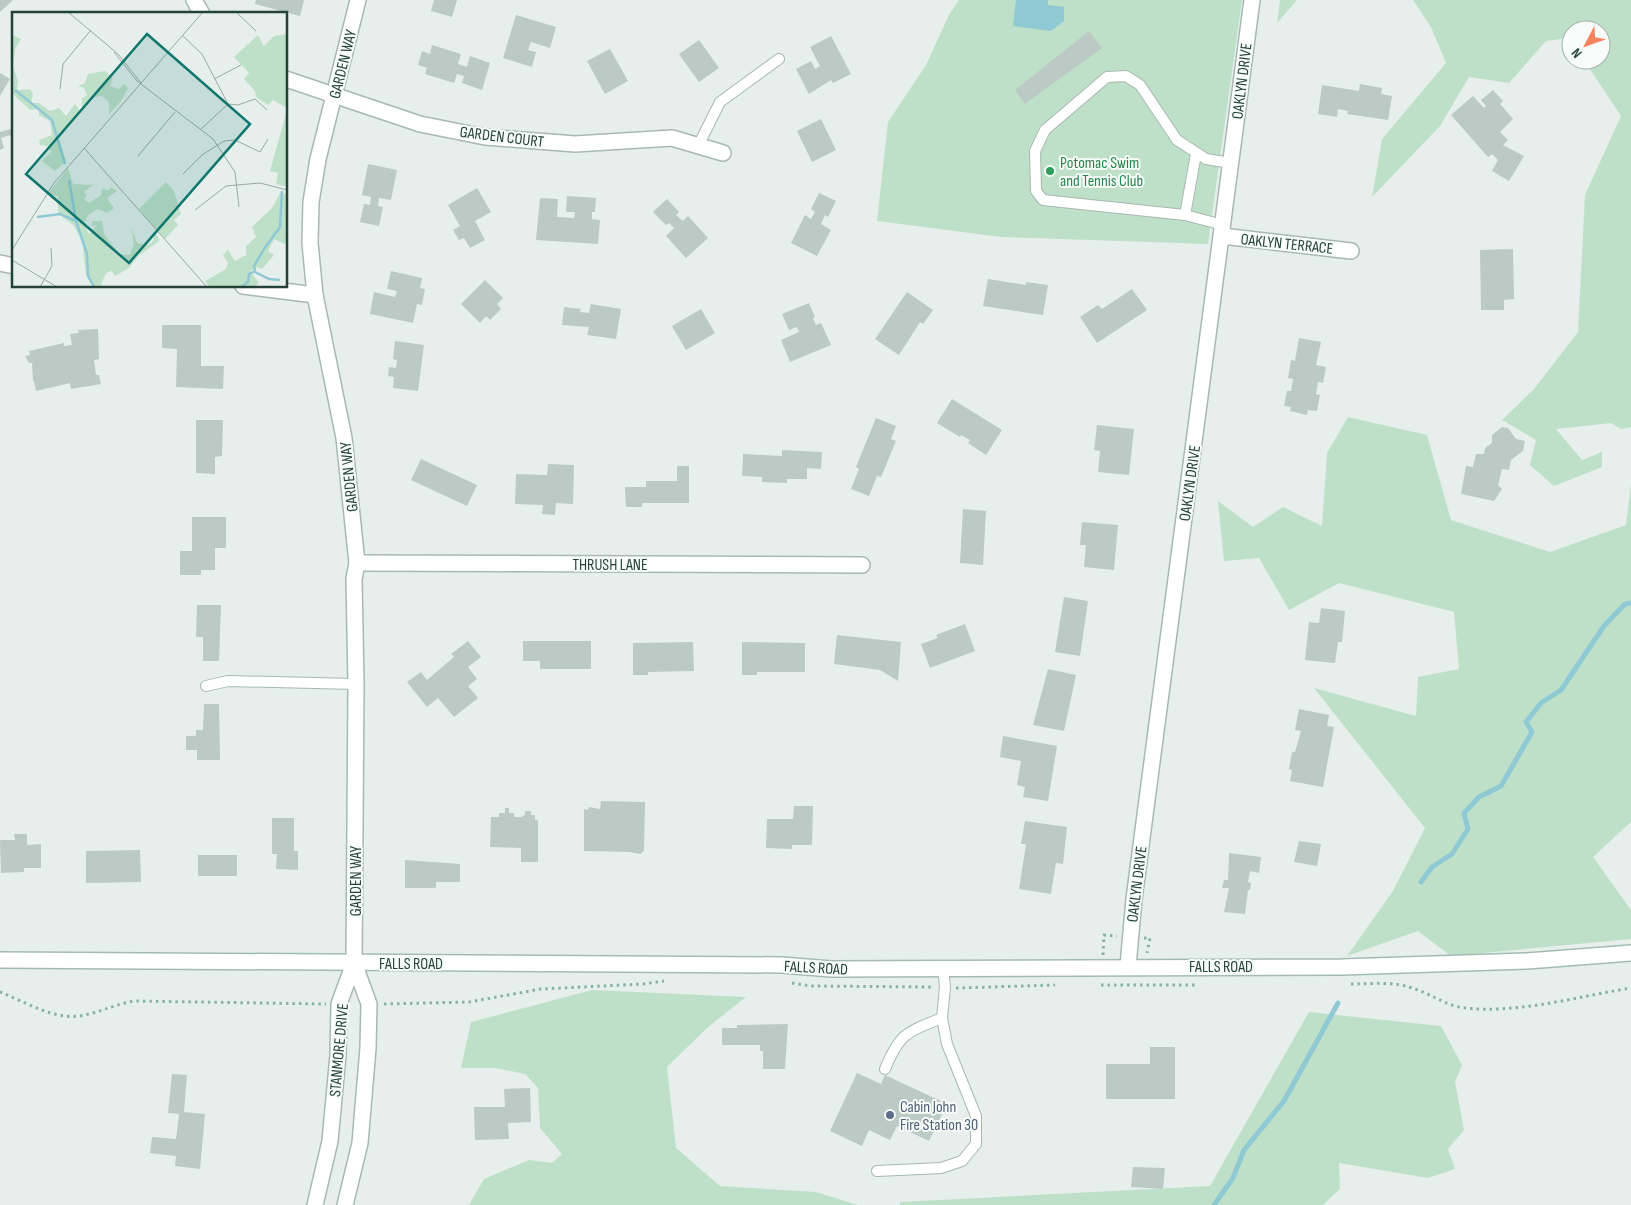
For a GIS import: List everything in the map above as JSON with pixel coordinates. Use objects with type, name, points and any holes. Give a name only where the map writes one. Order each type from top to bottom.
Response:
[{"type":"street","points":[[194,0],[201,12]]},
{"type":"street","name":"GARDEN WAY","points":[[354,963],[356,684],[354,579],[357,563],[344,438],[315,295],[310,243],[311,202],[318,159],[358,0]]},
{"type":"street","name":"OAKLYN DRIVE","points":[[1128,966],[1134,899],[1252,0]]},
{"type":"street","name":"GARDEN COURT","points":[[288,79],[420,124],[485,137],[575,144],[672,138],[723,153]]},
{"type":"street","name":"OAKLYN TERRACE","points":[[1222,231],[1352,251]]},
{"type":"street","points":[[259,288],[315,295]]},
{"type":"street","name":"THRUSH LANE","points":[[357,563],[862,565]]},
{"type":"street","name":"FALLS ROAD","points":[[0,960],[774,964],[831,969],[1128,966],[1342,967],[1526,961],[1631,953]]},
{"type":"street","name":"STANMORE DRIVE","points":[[315,1205],[330,1141],[338,1055],[339,1004],[354,963]]},
{"type":"street","name":"STANMORE DRIVE","points":[[345,1205],[360,1143],[368,1048],[369,1004],[354,963]]},
{"type":"lane","points":[[698,146],[720,102],[779,59]]},
{"type":"lane","points":[[1222,231],[1185,215],[1043,200],[1036,191],[1035,151],[1045,130],[1083,96],[1107,77],[1126,76],[1140,85],[1177,140],[1206,159],[1231,163]]},
{"type":"lane","points":[[1185,215],[1196,154]]},
{"type":"lane","points":[[206,686],[228,681],[356,684]]},
{"type":"lane","points":[[877,1171],[941,1168],[962,1161],[976,1144],[976,1116],[947,1044],[942,1018],[945,988],[943,968]]},
{"type":"lane","points":[[885,1069],[894,1046],[907,1032],[942,1018]]},
{"type":"path","points":[[369,1004],[469,1002],[541,988],[643,984],[669,980]]},
{"type":"path","points":[[786,981],[810,986],[945,988],[1034,987],[1064,984]]},
{"type":"path","points":[[1343,984],[1396,984],[1410,987],[1452,1006],[1481,1009],[1577,999],[1610,990],[1631,988]]},
{"type":"path","points":[[1093,985],[1204,985]]},
{"type":"path","points":[[0,992],[41,1009],[71,1016],[84,1015],[116,1004],[134,1002],[339,1004]]},
{"type":"green space","name":"Potomac Swim and Tennis Club","points":[[959,0],[1242,0],[1208,244],[1001,237],[877,221],[888,122],[926,65],[949,15]]},
{"type":"green space","points":[[1280,0],[1297,0],[1277,23]]},
{"type":"green space","points":[[1413,0],[1631,0],[1631,427],[1621,429],[1611,423],[1556,429],[1582,460],[1602,452],[1602,467],[1554,486],[1530,465],[1536,440],[1502,420],[1534,389],[1578,332],[1585,195],[1621,116],[1591,70],[1611,70],[1611,20],[1561,20],[1561,39],[1546,41],[1509,83],[1469,77],[1440,126],[1372,197],[1382,139],[1446,63],[1431,27]]},
{"type":"green space","points":[[1348,417],[1427,435],[1451,520],[1550,552],[1626,525],[1631,485],[1631,822],[1593,857],[1631,910],[1631,939],[1451,956],[1418,931],[1347,956],[1393,891],[1425,828],[1314,688],[1416,716],[1418,677],[1459,669],[1454,612],[1339,583],[1289,610],[1259,558],[1224,561],[1218,501],[1253,527],[1283,507],[1322,526],[1327,453]]},
{"type":"green space","points":[[592,990],[746,997],[708,1027],[667,1067],[676,1148],[720,1186],[816,1192],[858,1205],[469,1205],[484,1179],[529,1160],[552,1163],[562,1154],[540,1128],[538,1088],[525,1074],[495,1068],[461,1068],[471,1022]]},
{"type":"green space","points":[[1309,1012],[1441,1026],[1462,1065],[1455,1082],[1464,1130],[1448,1149],[1455,1169],[1428,1178],[1339,1163],[1340,1189],[1323,1205],[900,1205],[900,1202],[1210,1186]]},
{"type":"water","points":[[1016,0],[1048,0],[1048,5],[1064,7],[1064,21],[1051,31],[1013,26]]},
{"type":"building","points":[[0,0],[13,0],[0,12]]},
{"type":"building","points":[[256,0],[304,0],[300,16],[255,4]]},
{"type":"building","points":[[434,0],[457,0],[452,17],[431,11]]},
{"type":"building","points":[[516,15],[556,27],[550,48],[531,42],[528,50],[536,52],[532,67],[503,58]]},
{"type":"building","points":[[1089,31],[1102,48],[1025,104],[1015,90]]},
{"type":"building","points":[[831,36],[851,74],[833,83],[831,80],[809,94],[796,69],[811,61],[815,69],[820,66],[810,47]]},
{"type":"building","points":[[699,40],[719,68],[699,82],[679,54]]},
{"type":"building","points":[[432,45],[461,54],[458,64],[467,67],[470,56],[490,63],[482,90],[462,83],[464,76],[457,74],[454,83],[425,74],[427,68],[418,65],[422,51],[430,54]]},
{"type":"building","points":[[610,49],[628,81],[605,94],[587,61]]},
{"type":"building","points":[[0,73],[10,79],[0,96]]},
{"type":"building","points":[[1360,84],[1382,88],[1381,94],[1392,96],[1388,120],[1347,114],[1348,111],[1338,109],[1337,117],[1318,114],[1322,85],[1359,91]]},
{"type":"building","points":[[1493,90],[1503,101],[1500,104],[1513,119],[1500,132],[1508,140],[1503,145],[1524,156],[1509,181],[1492,171],[1498,160],[1492,154],[1488,157],[1451,115],[1473,96],[1484,108],[1486,106],[1481,100]]},
{"type":"building","points":[[821,119],[836,150],[812,162],[797,131]]},
{"type":"building","points":[[12,129],[12,140],[10,135],[1,138],[4,148],[0,150],[0,132]]},
{"type":"building","points":[[368,164],[397,170],[391,200],[379,198],[378,206],[383,207],[379,226],[360,222],[364,204],[370,205],[371,197],[362,195]]},
{"type":"building","points":[[477,188],[491,212],[475,221],[485,240],[470,248],[464,238],[459,240],[453,230],[460,226],[448,205]]},
{"type":"building","points":[[819,193],[836,201],[828,217],[825,215],[821,224],[831,230],[817,256],[791,243],[805,215],[811,219],[815,212],[811,209]]},
{"type":"building","points":[[567,196],[596,198],[595,212],[592,212],[592,219],[600,220],[598,244],[536,240],[540,198],[558,199],[557,217],[574,218],[575,212],[566,212]]},
{"type":"building","points":[[667,199],[679,212],[676,215],[683,221],[688,216],[708,238],[686,258],[666,236],[674,228],[669,223],[666,225],[653,212]]},
{"type":"building","points":[[1513,249],[1514,299],[1504,300],[1504,310],[1481,310],[1480,250]]},
{"type":"building","points":[[391,271],[422,278],[420,288],[425,289],[422,305],[417,304],[413,323],[370,314],[374,292],[395,297],[397,291],[387,289]]},
{"type":"building","points":[[988,279],[1026,285],[1026,282],[1048,285],[1043,315],[983,306]]},
{"type":"building","points":[[485,280],[503,298],[497,304],[501,309],[490,320],[486,316],[480,323],[461,304]]},
{"type":"building","points":[[1132,289],[1147,310],[1097,343],[1080,317],[1098,305],[1102,309]]},
{"type":"building","points":[[907,292],[933,310],[923,324],[920,322],[899,355],[875,339]]},
{"type":"building","points":[[809,303],[816,325],[821,323],[831,345],[790,362],[781,340],[799,332],[797,327],[789,330],[782,314]]},
{"type":"building","points":[[591,304],[621,309],[616,339],[587,335],[589,327],[562,325],[564,307],[581,309],[580,312],[589,313]]},
{"type":"building","points":[[701,309],[715,333],[686,350],[672,326]]},
{"type":"building","points":[[162,325],[201,325],[201,366],[224,366],[223,389],[176,387],[177,349],[162,348]]},
{"type":"building","points":[[98,329],[99,359],[94,360],[96,375],[99,375],[101,384],[71,389],[70,383],[36,391],[33,381],[32,363],[29,363],[25,356],[30,355],[29,351],[64,343],[64,346],[72,345],[70,334],[79,333],[78,330]]},
{"type":"building","points":[[1299,338],[1321,342],[1316,365],[1326,367],[1323,383],[1318,382],[1316,394],[1320,395],[1317,411],[1308,410],[1307,415],[1290,411],[1291,407],[1284,406],[1287,391],[1291,391],[1293,379],[1288,378],[1291,360],[1295,361]]},
{"type":"building","points":[[395,341],[424,345],[418,391],[393,388],[394,377],[388,376],[389,367],[396,368],[397,360],[393,359]]},
{"type":"building","points":[[952,399],[1002,430],[986,455],[968,443],[970,440],[961,435],[960,437],[937,423]]},
{"type":"building","points":[[876,418],[896,426],[891,439],[896,441],[881,477],[877,476],[869,496],[851,489],[859,469],[856,467]]},
{"type":"building","points":[[196,420],[223,420],[222,456],[215,457],[215,474],[196,473]]},
{"type":"building","points":[[1097,425],[1134,429],[1129,475],[1098,472],[1100,451],[1094,450]]},
{"type":"building","points":[[1502,427],[1508,428],[1516,439],[1525,441],[1523,451],[1511,460],[1509,470],[1502,469],[1498,485],[1502,489],[1494,501],[1461,494],[1466,466],[1473,467],[1476,454],[1484,454],[1485,448],[1492,443],[1492,435]]},
{"type":"building","points":[[782,450],[822,452],[821,469],[807,468],[807,479],[787,479],[787,483],[762,482],[762,477],[742,476],[743,454],[782,456]]},
{"type":"building","points":[[421,459],[477,485],[467,506],[411,480]]},
{"type":"building","points":[[548,464],[574,465],[573,504],[556,503],[555,515],[542,514],[543,505],[515,504],[516,474],[547,475]]},
{"type":"building","points":[[677,466],[689,466],[689,503],[642,503],[642,507],[626,507],[625,487],[646,487],[646,481],[677,481]]},
{"type":"building","points":[[963,509],[986,511],[983,565],[960,563]]},
{"type":"building","points":[[192,517],[226,517],[226,548],[215,548],[215,570],[201,570],[201,575],[180,575],[180,551],[192,551]]},
{"type":"building","points":[[1082,522],[1118,525],[1114,570],[1084,567],[1086,545],[1080,545]]},
{"type":"building","points":[[1064,597],[1088,601],[1080,656],[1055,652]]},
{"type":"building","points":[[197,605],[221,605],[219,661],[203,661],[203,637],[196,637]]},
{"type":"building","points":[[1321,608],[1345,611],[1342,642],[1338,642],[1335,663],[1305,660],[1309,622],[1319,623]]},
{"type":"building","points":[[965,624],[975,651],[930,668],[921,644],[938,638],[936,635]]},
{"type":"building","points":[[837,635],[901,642],[898,681],[880,670],[834,664]]},
{"type":"building","points":[[468,641],[481,657],[468,667],[477,679],[468,686],[478,698],[454,717],[438,698],[427,707],[407,682],[421,672],[427,680],[454,657],[451,654]]},
{"type":"building","points":[[523,641],[591,641],[591,669],[540,669],[540,661],[523,661]]},
{"type":"building","points":[[693,642],[694,671],[648,672],[648,675],[633,675],[633,643]]},
{"type":"building","points":[[742,642],[805,643],[805,672],[757,672],[757,675],[742,675]]},
{"type":"building","points":[[1048,669],[1076,675],[1064,731],[1033,725]]},
{"type":"building","points":[[204,704],[219,704],[220,760],[197,760],[197,750],[186,750],[186,736],[196,736],[196,730],[203,730]]},
{"type":"building","points":[[1299,709],[1329,715],[1327,726],[1334,727],[1323,787],[1290,781],[1292,770],[1289,769],[1292,752],[1295,752],[1301,731],[1295,730]]},
{"type":"building","points":[[1003,736],[1057,746],[1048,801],[1023,797],[1025,787],[1017,785],[1021,761],[1000,757]]},
{"type":"building","points":[[601,801],[645,802],[644,851],[640,854],[584,851],[584,809],[588,810],[589,807],[600,809]]},
{"type":"building","points":[[794,806],[813,806],[812,845],[792,845],[792,849],[766,848],[767,819],[793,819]]},
{"type":"building","points":[[505,808],[509,808],[509,813],[514,813],[514,817],[525,815],[525,811],[531,811],[531,815],[535,815],[535,820],[538,820],[538,862],[521,862],[521,848],[490,847],[491,817],[499,817],[499,813],[505,813]]},
{"type":"building","points":[[272,818],[294,818],[294,851],[298,851],[298,870],[276,869],[277,854],[272,854]]},
{"type":"building","points":[[1025,821],[1067,827],[1063,864],[1056,863],[1051,894],[1019,889],[1026,844],[1021,844]]},
{"type":"building","points":[[14,834],[27,834],[27,845],[41,844],[41,868],[24,868],[24,872],[1,873],[0,840],[15,840]]},
{"type":"building","points":[[1299,841],[1321,844],[1317,866],[1294,862]]},
{"type":"building","points":[[140,850],[141,882],[86,883],[86,851]]},
{"type":"building","points":[[1229,853],[1261,857],[1259,873],[1250,871],[1248,882],[1251,883],[1250,890],[1248,890],[1245,914],[1224,912],[1229,888],[1222,888],[1224,880],[1228,880]]},
{"type":"building","points":[[198,855],[237,855],[237,876],[198,876]]},
{"type":"building","points":[[405,860],[460,864],[460,882],[436,882],[436,888],[405,888]]},
{"type":"building","points":[[788,1024],[785,1069],[763,1069],[763,1051],[760,1051],[760,1045],[722,1045],[722,1028],[737,1028],[737,1025]]},
{"type":"building","points":[[1150,1047],[1175,1047],[1175,1099],[1106,1099],[1106,1064],[1150,1064]]},
{"type":"building","name":"Cabin John Fire Station 30","points":[[857,1073],[881,1084],[885,1075],[947,1104],[929,1141],[897,1126],[890,1140],[869,1130],[862,1146],[830,1131]]},
{"type":"building","points":[[172,1074],[187,1075],[184,1112],[205,1114],[200,1169],[175,1166],[176,1156],[150,1153],[152,1137],[176,1139],[179,1114],[168,1113]]},
{"type":"building","points":[[530,1088],[531,1122],[508,1123],[509,1139],[475,1140],[474,1107],[505,1107],[504,1089]]},
{"type":"building","points":[[1133,1167],[1165,1168],[1163,1189],[1131,1187]]},
{"type":"waterway","points":[[1421,882],[1432,867],[1452,854],[1468,829],[1464,813],[1479,797],[1501,786],[1532,732],[1526,722],[1541,703],[1561,690],[1604,626],[1625,604],[1631,603]]},
{"type":"waterway","points":[[1214,1205],[1233,1178],[1244,1150],[1284,1101],[1338,1003]]},
{"type":"place","name":"Potomac Swim and Tennis Club","points":[[1050,171]]},
{"type":"place","name":"Cabin John Fire Station 30","points":[[890,1115]]}]
